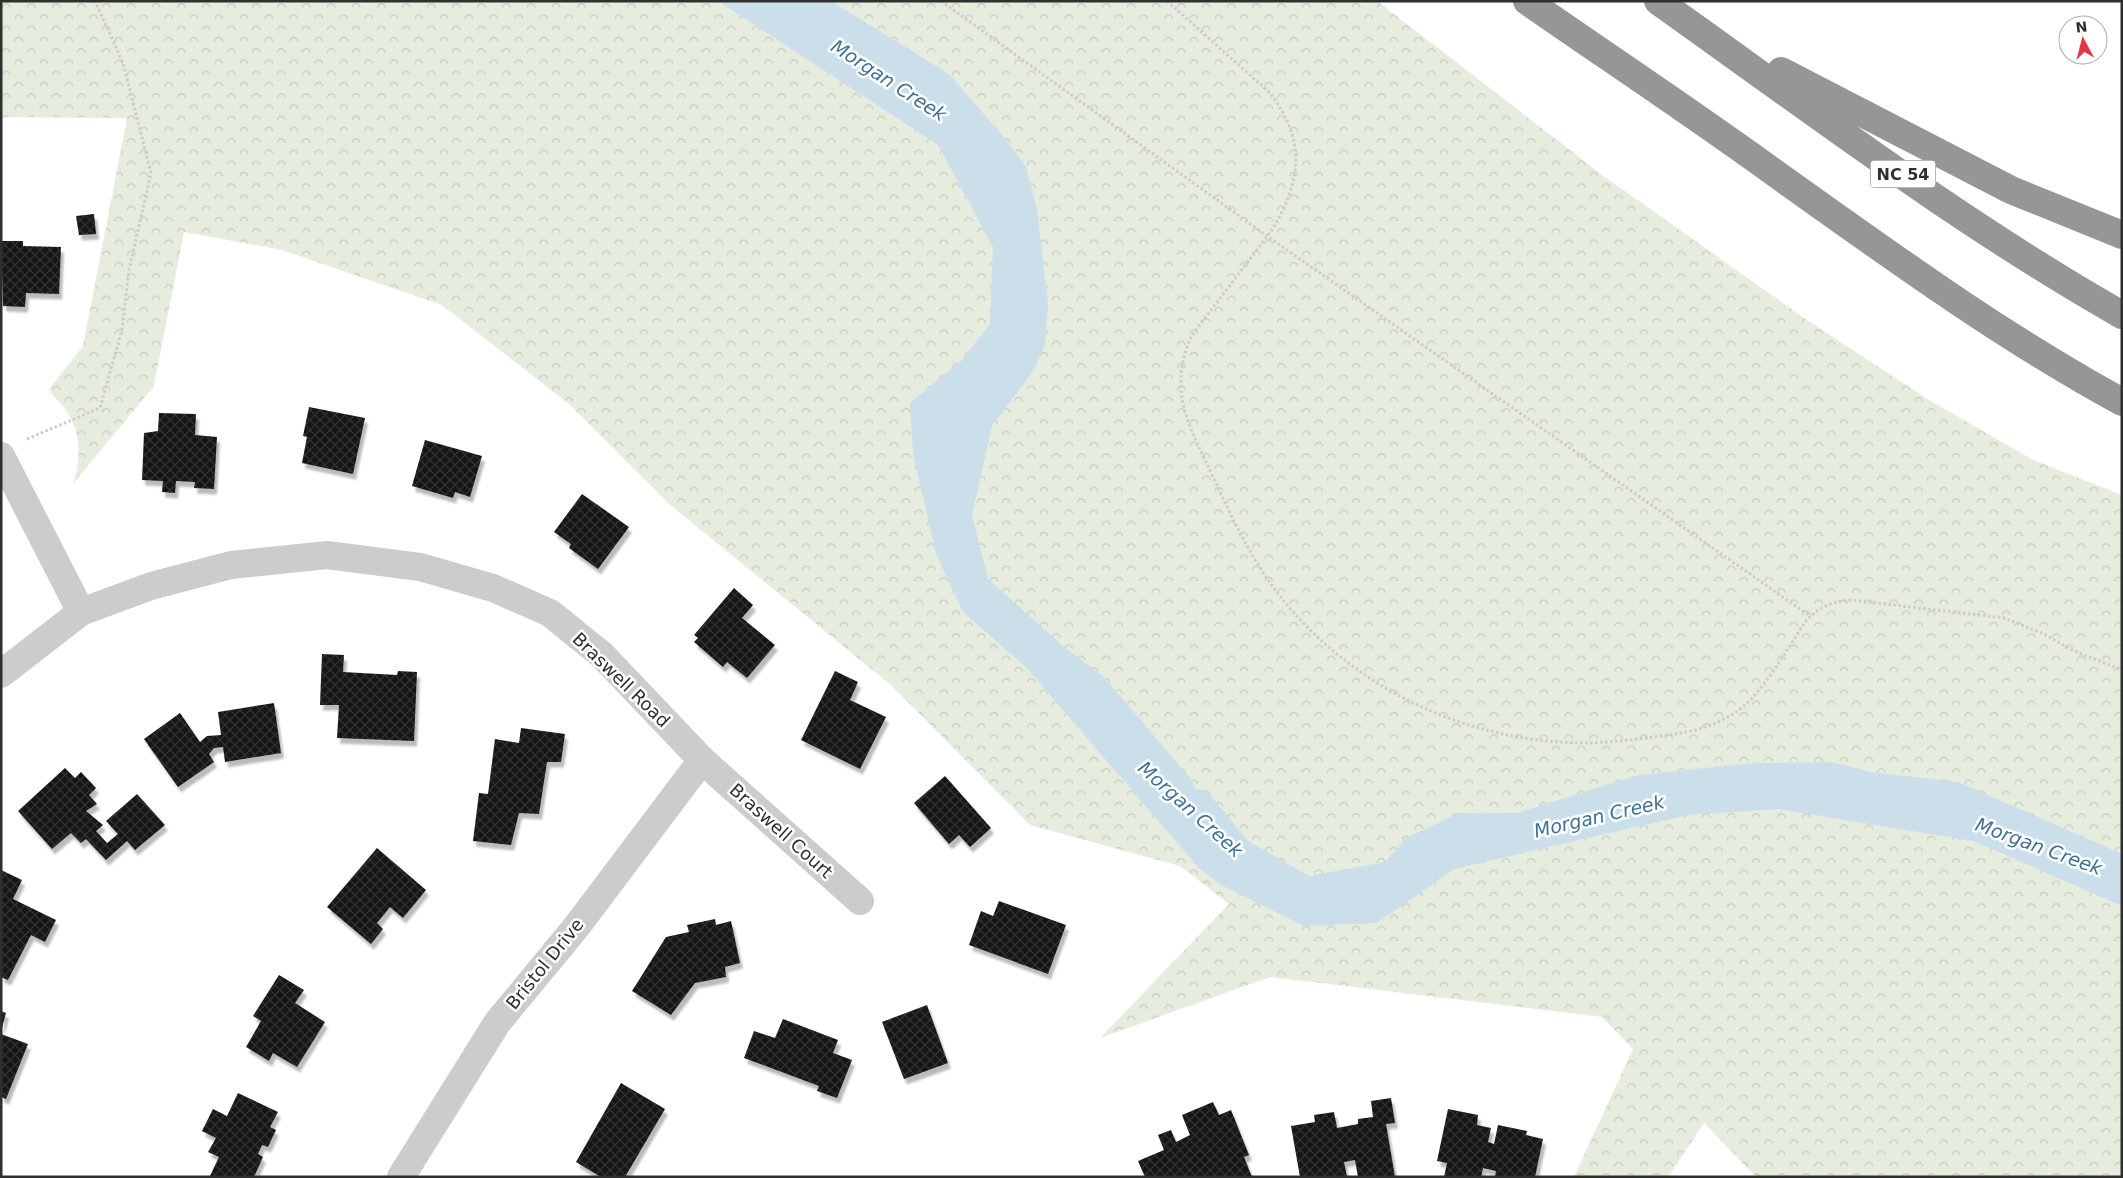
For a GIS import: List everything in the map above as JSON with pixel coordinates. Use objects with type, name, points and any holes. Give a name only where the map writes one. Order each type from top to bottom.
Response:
[{"type":"highway","points":[[1527,1],[1900,261],[2074,376],[2122,402]]},
{"type":"highway","name":"NC 54","points":[[1658,1],[1944,204],[2073,287],[2122,315]]},
{"type":"highway","points":[[1691,24],[2011,190],[2122,235]]},
{"type":"street","points":[[10,449],[81,612]]},
{"type":"street","name":"Braswell Road","points":[[1,674],[81,612],[151,586],[231,566],[327,555],[420,567],[493,588],[550,613],[602,655],[702,760]]},
{"type":"street","name":"Braswell Court","points":[[702,760],[860,901]]},
{"type":"street","name":"Bristol Drive","points":[[401,1177],[497,1023],[577,926],[702,760]]},
{"type":"path","points":[[10,449],[100,408],[122,330],[130,270],[150,173],[123,63],[95,1]]},
{"type":"path","points":[[941,1],[1267,236],[1810,616]]},
{"type":"path","points":[[1167,1],[1270,93],[1282,109],[1291,129],[1296,147],[1293,179],[1283,212],[1192,335],[1184,354],[1181,369],[1182,401],[1195,438],[1244,543],[1276,591],[1327,646],[1376,684],[1441,715],[1470,726],[1509,737],[1575,744],[1605,743],[1690,733],[1716,723],[1748,702],[1810,616],[1820,607],[1851,600],[2004,618],[2026,626],[2072,650],[2122,670]]},
{"type":"green space","points":[[1,1],[1377,1],[1605,177],[1807,320],[1929,400],[2033,460],[2122,495],[2122,1177],[1756,1177],[1704,1123],[1668,1177],[1574,1177],[1633,1049],[1602,1017],[1270,977],[1100,1038],[1229,904],[1180,866],[1030,825],[892,686],[668,503],[569,404],[442,305],[282,250],[184,232],[154,386],[73,484],[79,454],[77,435],[70,416],[49,389],[83,346],[127,118],[5,117],[1,119]]},
{"type":"water","name":"Morgan Creek","points":[[718,1],[831,1],[949,74],[1001,134],[1026,167],[1037,210],[1048,303],[1045,344],[1034,370],[992,426],[972,515],[988,579],[1064,647],[1104,677],[1190,778],[1196,789],[1206,790],[1248,841],[1309,876],[1385,862],[1406,838],[1460,813],[1517,813],[1638,775],[1753,763],[1831,762],[1871,772],[1958,782],[2122,854],[2122,906],[1973,841],[1779,809],[1688,815],[1454,869],[1377,923],[1304,926],[1219,884],[1199,868],[1026,667],[963,612],[936,554],[913,453],[910,403],[961,361],[990,324],[993,247],[938,145]]},
{"type":"building","points":[[94,214],[96,234],[79,235],[76,216]]},
{"type":"building","points":[[1,241],[23,241],[23,246],[61,247],[59,294],[26,293],[25,307],[3,306]]},
{"type":"building","points":[[309,407],[365,418],[353,474],[302,463],[307,437],[303,436]]},
{"type":"building","points":[[159,413],[196,414],[195,435],[217,437],[214,489],[194,488],[195,482],[176,481],[175,493],[162,492],[163,481],[142,480],[144,433],[158,431]]},
{"type":"building","points":[[425,440],[482,456],[470,497],[455,492],[453,498],[412,486]]},
{"type":"building","points":[[582,494],[629,527],[598,569],[569,548],[571,544],[554,532]]},
{"type":"building","points":[[734,588],[753,605],[742,618],[775,645],[747,678],[727,662],[723,667],[694,642],[698,638],[694,635]]},
{"type":"building","points":[[322,654],[344,655],[343,672],[397,675],[398,671],[417,672],[414,741],[337,738],[339,705],[320,705]]},
{"type":"building","points":[[835,671],[858,682],[850,700],[886,717],[860,769],[801,740]]},
{"type":"building","points":[[274,703],[281,753],[225,762],[223,747],[214,748],[209,754],[214,762],[178,787],[144,739],[180,713],[200,742],[207,736],[221,735],[218,712]]},
{"type":"building","points":[[521,728],[565,734],[561,762],[547,762],[539,814],[519,813],[511,845],[473,841],[479,793],[488,794],[495,739],[519,743]]},
{"type":"building","points":[[65,768],[75,778],[81,772],[96,788],[89,795],[97,804],[86,811],[103,825],[96,831],[107,843],[118,834],[106,821],[137,794],[165,825],[135,850],[127,841],[106,860],[86,839],[81,843],[71,833],[52,849],[18,811]]},
{"type":"building","points":[[945,776],[991,828],[970,847],[959,835],[949,844],[914,803]]},
{"type":"building","points":[[377,848],[426,890],[403,918],[390,907],[377,923],[383,929],[371,944],[327,907]]},
{"type":"building","points":[[1,870],[22,880],[13,899],[56,920],[45,942],[31,935],[8,980],[1,977]]},
{"type":"building","points":[[999,901],[1066,925],[1048,974],[969,945],[981,911],[993,916]]},
{"type":"building","points":[[715,919],[716,925],[731,921],[740,963],[725,967],[726,977],[695,983],[671,1015],[632,991],[666,937],[689,932],[687,925]]},
{"type":"building","points":[[279,975],[304,990],[295,1003],[325,1022],[297,1067],[273,1053],[269,1061],[246,1047],[261,1021],[253,1016]]},
{"type":"building","points":[[927,1005],[948,1063],[904,1079],[882,1022]]},
{"type":"building","points":[[1,1011],[6,1013],[2,1028],[1,1027]]},
{"type":"building","points":[[783,1019],[838,1040],[833,1053],[852,1060],[837,1098],[817,1091],[819,1086],[744,1058],[754,1031],[775,1038]]},
{"type":"building","points":[[1,1034],[28,1044],[6,1099],[1,1097]]},
{"type":"building","points":[[621,1083],[665,1109],[625,1177],[601,1177],[576,1162]]},
{"type":"building","points":[[238,1093],[278,1112],[270,1127],[276,1130],[268,1147],[262,1145],[258,1154],[263,1157],[254,1177],[212,1177],[210,1176],[219,1157],[208,1152],[216,1138],[202,1131],[213,1109],[227,1116]]},
{"type":"building","points":[[1391,1098],[1395,1123],[1386,1124],[1395,1177],[1358,1177],[1355,1160],[1344,1162],[1347,1177],[1300,1177],[1291,1126],[1315,1122],[1314,1115],[1334,1112],[1337,1128],[1358,1124],[1358,1119],[1373,1117],[1371,1101]]},
{"type":"building","points":[[1213,1102],[1219,1115],[1231,1110],[1249,1155],[1244,1157],[1252,1177],[1145,1177],[1138,1161],[1164,1150],[1158,1135],[1171,1130],[1176,1142],[1190,1135],[1182,1115]]},
{"type":"building","points":[[1448,1109],[1478,1115],[1477,1125],[1491,1128],[1488,1142],[1494,1144],[1498,1125],[1527,1131],[1526,1135],[1543,1139],[1535,1177],[1495,1177],[1496,1171],[1483,1168],[1481,1177],[1444,1177],[1447,1163],[1437,1161]]}]
